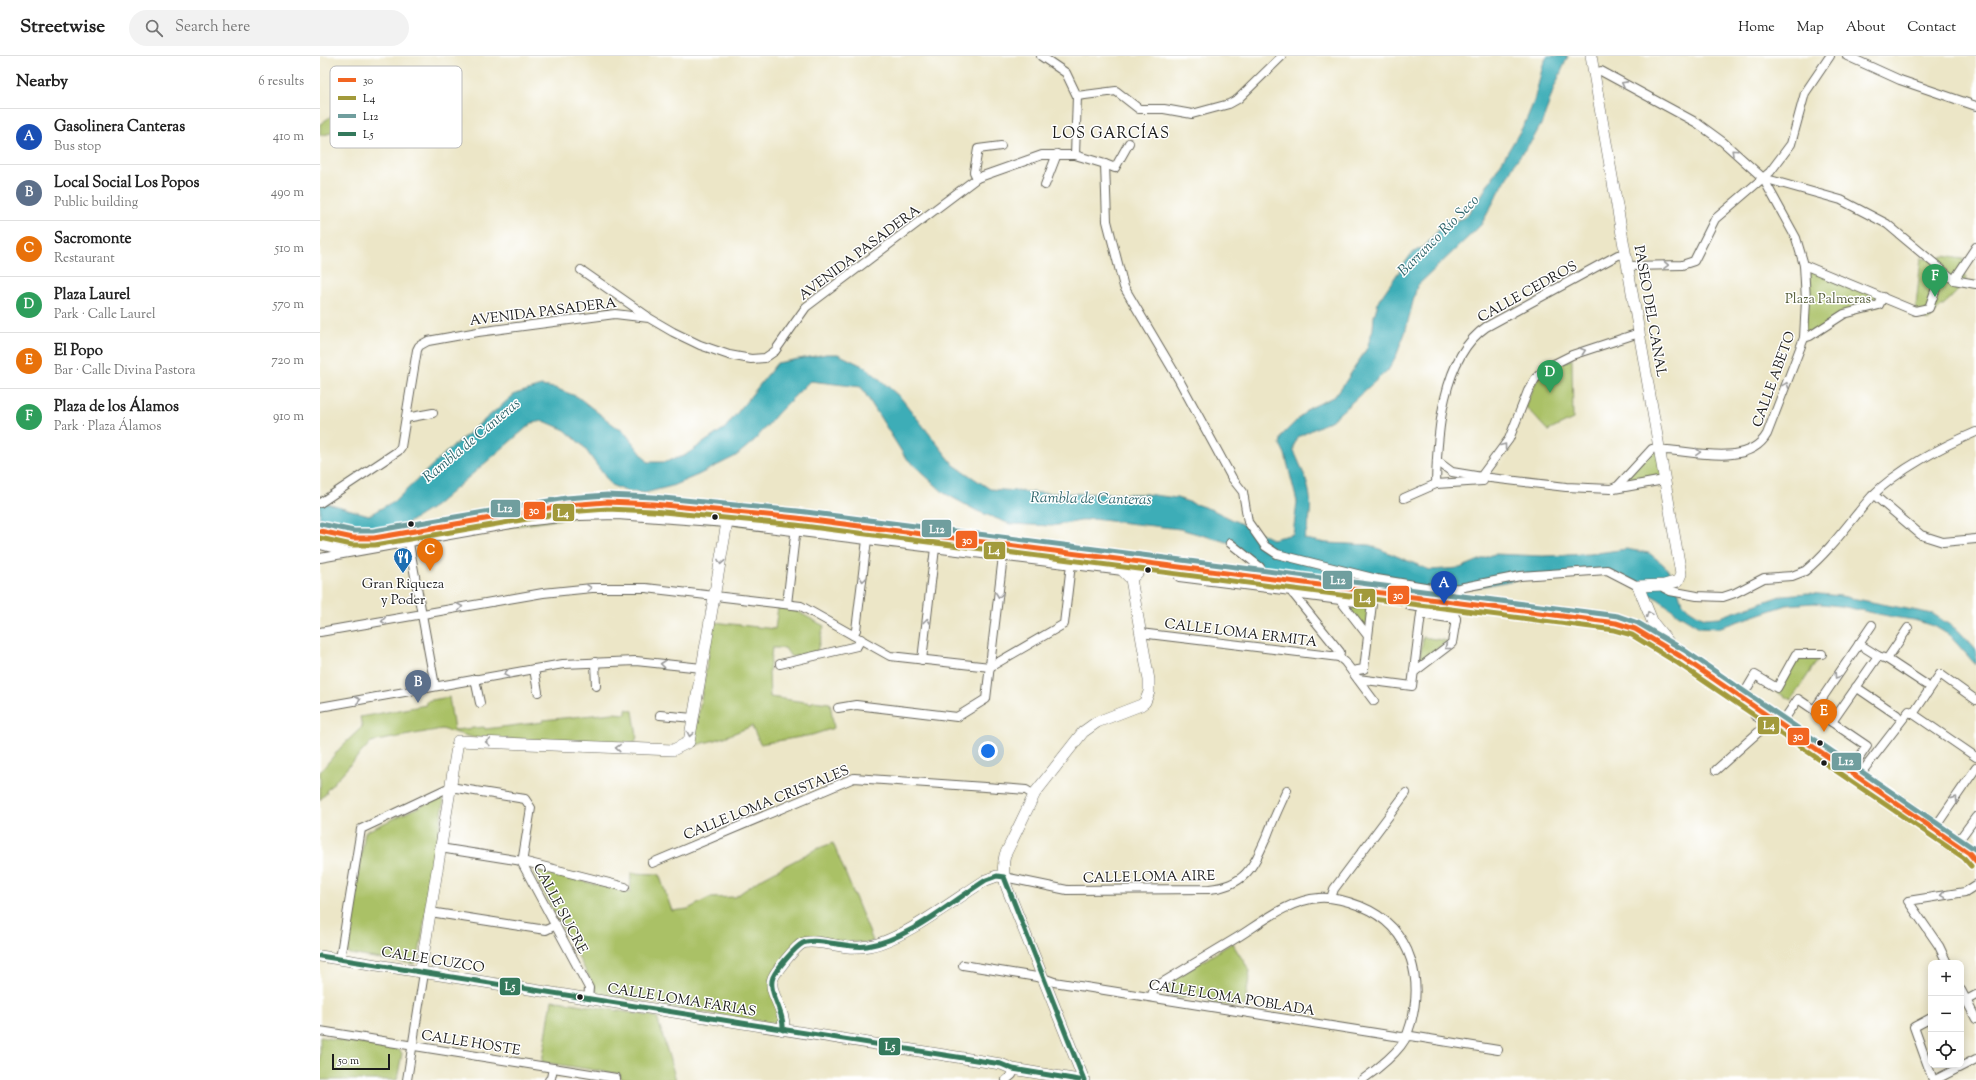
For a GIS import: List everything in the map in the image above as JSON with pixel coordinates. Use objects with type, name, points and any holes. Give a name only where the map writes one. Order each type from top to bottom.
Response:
[{"type":"main road","points":[[320,530],[353,538],[408,537],[579,503],[637,503],[797,518],[1126,570],[1144,562],[1259,577],[1291,589],[1403,595],[1622,624],[1635,629],[1680,656],[1742,697],[1774,722],[1854,774],[1974,857]]},
{"type":"street","points":[[1041,56],[1066,73],[1076,96],[1074,155]]},
{"type":"street","name":"PASEO DEL CANAL","points":[[1591,56],[1680,571],[1678,581],[1664,585]]},
{"type":"street","points":[[1628,266],[1682,265],[1692,263],[1697,257],[1715,219],[1770,172],[1791,144],[1805,93],[1830,56]]},
{"type":"street","points":[[1848,56],[1900,80],[1976,106]]},
{"type":"street","points":[[1076,96],[1116,91],[1139,110],[1164,109],[1192,114],[1229,104],[1238,99],[1281,57]]},
{"type":"street","points":[[1594,73],[1602,72],[1697,123],[1724,142],[1763,178],[1824,194],[1855,206],[1887,224],[1954,280],[1976,284]]},
{"type":"street","points":[[1129,143],[1115,168],[1105,164],[1107,221],[1124,287],[1179,380],[1232,478],[1243,492],[1248,522],[1256,536],[1269,549],[1277,554],[1377,579],[1437,589],[1459,588],[1520,576],[1607,570],[1638,586],[1664,585],[1664,588],[1670,591],[1697,596],[1715,597],[1735,593],[1764,578],[1799,574],[1811,567],[1874,495],[1892,479],[1932,453],[1976,432]]},
{"type":"street","points":[[978,178],[974,172],[978,149],[1001,146]]},
{"type":"street","points":[[1045,185],[1057,154]]},
{"type":"street","name":"AVENIDA PASADERA","points":[[320,503],[398,451],[402,443],[417,350],[423,343],[478,332],[604,315],[633,315],[649,318],[700,345],[751,359],[765,358],[774,352],[806,307],[978,178],[1042,155],[1074,155],[1105,164]]},
{"type":"street","name":"CALLE ABETO","points":[[1659,450],[1737,454],[1749,451],[1761,444],[1769,429],[1804,338],[1806,300],[1804,265],[1796,238],[1763,178]]},
{"type":"street","points":[[1954,280],[1976,247]]},
{"type":"street","name":"CALLE CEDROS","points":[[1436,484],[1438,442],[1450,383],[1460,358],[1474,338],[1486,327],[1618,255],[1625,254]]},
{"type":"street","points":[[1804,265],[1915,311],[1929,308],[1942,271]]},
{"type":"street","points":[[581,270],[649,318]]},
{"type":"street","points":[[1804,338],[1810,336],[1844,314],[1879,305],[1883,297]]},
{"type":"street","points":[[1482,477],[1509,439],[1531,385],[1546,368],[1572,355],[1639,333]]},
{"type":"street","points":[[406,418],[433,413]]},
{"type":"street","points":[[1611,489],[1618,486],[1652,449],[1659,450]]},
{"type":"street","points":[[1437,462],[1452,472],[1507,481],[1566,487],[1611,489],[1664,480]]},
{"type":"street","points":[[1404,498],[1436,484],[1507,481]]},
{"type":"street","points":[[1874,495],[1921,535],[1943,542],[1976,540]]},
{"type":"street","points":[[406,1080],[424,973],[421,969],[458,741],[673,750],[689,742],[715,596],[728,511]]},
{"type":"street","points":[[320,558],[350,553],[408,537],[585,515],[636,515],[727,523],[1126,570],[1143,567],[1144,562]]},
{"type":"street","points":[[787,604],[797,518]]},
{"type":"street","points":[[408,537],[435,686]]},
{"type":"street","points":[[780,664],[857,646],[856,630],[867,540]]},
{"type":"street","points":[[1230,543],[1260,567],[1259,577]]},
{"type":"street","points":[[320,545],[350,553]]},
{"type":"street","points":[[922,660],[935,548]]},
{"type":"street","points":[[838,708],[856,705],[957,717],[986,699],[1003,556]]},
{"type":"street","points":[[320,632],[543,593],[592,588],[646,588],[801,606],[890,656],[990,667],[1064,624],[1071,564]]},
{"type":"street","points":[[1084,1080],[1004,878],[1003,868],[1005,855],[1034,795],[1087,728],[1097,722],[1137,708],[1145,702],[1149,686],[1140,633],[1126,570]]},
{"type":"street","points":[[1179,577],[1291,589],[1340,600],[1372,604],[1364,669],[1352,671]]},
{"type":"street","points":[[1638,586],[1654,623],[1680,656]]},
{"type":"street","points":[[1291,589],[1340,652],[1339,657],[1352,671],[1374,701]]},
{"type":"street","points":[[1403,595],[1410,606],[1454,616]]},
{"type":"street","points":[[1340,600],[1368,636]]},
{"type":"street","points":[[1358,679],[1412,686],[1421,614],[1454,616]]},
{"type":"street","points":[[1414,672],[1452,643],[1454,616]]},
{"type":"street","points":[[1814,710],[1872,625]]},
{"type":"street","points":[[1887,659],[1908,628]]},
{"type":"street","name":"CALLE LOMA ERMITA","points":[[1140,633],[1339,657]]},
{"type":"street","points":[[1859,644],[1878,656],[1887,659],[1925,684]]},
{"type":"street","points":[[1742,697],[1755,675],[1777,688],[1796,654],[1822,654]]},
{"type":"street","points":[[1832,722],[1878,656]]},
{"type":"street","points":[[320,707],[534,669],[595,662],[636,661],[702,668]]},
{"type":"street","points":[[595,662],[596,686]]},
{"type":"street","points":[[534,669],[538,692]]},
{"type":"street","points":[[1854,774],[1911,712],[1940,674],[1976,700]]},
{"type":"street","points":[[475,679],[480,703]]},
{"type":"street","points":[[1856,687],[1897,715]]},
{"type":"street","points":[[1716,770],[1774,722],[1798,699],[1867,746],[1854,774]]},
{"type":"street","points":[[1911,712],[1976,757]]},
{"type":"street","points":[[1754,714],[1774,722]]},
{"type":"street","points":[[660,715],[693,718]]},
{"type":"street","points":[[1934,829],[1976,768]]},
{"type":"street","name":"CALLE LOMA CRISTALES","points":[[652,863],[854,778],[1026,790],[1034,795]]},
{"type":"street","points":[[340,959],[361,829],[450,787]]},
{"type":"street","name":"CALLE SUCRE","points":[[450,787],[525,799],[531,808],[522,861],[590,988],[588,1000]]},
{"type":"street","name":"CALLE LOMA AIRE","points":[[1004,878],[1067,890],[1209,889],[1223,887],[1242,878],[1252,866],[1287,790]]},
{"type":"street","points":[[1332,898],[1334,888],[1406,793]]},
{"type":"street","points":[[1956,844],[1976,817]]},
{"type":"street","points":[[440,848],[522,861],[625,887]]},
{"type":"street","points":[[783,1030],[785,1021],[773,988],[772,981],[776,972],[801,944],[811,942],[858,947],[882,942],[901,934],[986,880],[997,876],[1004,878]]},
{"type":"street","points":[[1946,960],[1939,946],[1908,901],[1965,892],[1976,885]]},
{"type":"street","points":[[1151,997],[1155,987],[1278,912],[1312,899],[1332,898],[1356,904],[1376,914],[1389,923],[1405,946],[1414,970],[1415,985],[1414,1006],[1407,1036],[1386,1060],[1362,1080]]},
{"type":"street","points":[[430,912],[546,930],[556,925]]},
{"type":"street","name":"CALLE CUZCO","points":[[320,956],[588,1000]]},
{"type":"street","name":"CALLE LOMA POBLADA","points":[[963,965],[1043,978],[1054,982],[1401,1037],[1407,1036],[1498,1050]]},
{"type":"street","points":[[1976,995],[1964,1001],[1976,1019]]},
{"type":"street","name":"CALLE LOMA FARIAS","points":[[588,1000],[803,1032],[1001,1064],[1013,1069],[1079,1080]]},
{"type":"street","points":[[1928,1019],[1914,1026],[1934,1080],[1976,1059]]},
{"type":"street","name":"CALLE HOSTE","points":[[320,1031],[616,1078],[616,1080]]},
{"type":"street","points":[[549,1080],[551,1078],[553,1068]]},
{"type":"street","points":[[1006,1080],[1012,1075],[1013,1069]]},
{"type":"green space","points":[[330,117],[330,133],[320,135],[320,124]]},
{"type":"green space","points":[[1944,256],[1963,259],[1964,274],[1966,279],[1958,291],[1937,310],[1928,321],[1919,316],[1916,306],[1921,258],[1934,260]]},
{"type":"green space","name":"Plaza Palmeras","points":[[1804,265],[1883,297],[1879,305],[1861,309],[1804,338]]},
{"type":"green space","points":[[1572,359],[1573,419],[1548,431],[1525,406],[1540,373]]},
{"type":"green space","points":[[1659,448],[1664,480],[1618,486],[1652,449]]},
{"type":"green space","points":[[607,502],[1125,559],[1123,571],[727,523],[597,514],[423,540],[554,507]]},
{"type":"green space","points":[[320,531],[407,532],[409,542],[350,553],[320,545]]},
{"type":"green space","points":[[1340,600],[1372,604],[1368,636]]},
{"type":"green space","points":[[778,607],[793,609],[824,626],[817,651],[791,657],[785,648],[772,648],[769,672],[770,697],[812,703],[813,701],[830,703],[834,728],[812,735],[760,744],[752,726],[722,738],[693,746],[714,622],[775,629]]},
{"type":"green space","points":[[1423,637],[1448,641],[1422,660],[1420,658]]},
{"type":"green space","points":[[1796,654],[1822,654],[1791,700],[1775,691]]},
{"type":"green space","points":[[449,697],[454,730],[484,727],[485,729],[543,722],[543,720],[613,713],[626,714],[626,709],[633,711],[637,736],[635,743],[475,738],[442,729],[371,742],[326,791],[327,792],[320,800],[320,772],[342,746],[362,727],[360,717],[426,705],[426,701]]},
{"type":"green space","points":[[440,797],[444,801],[418,960],[413,964],[349,954],[346,949],[365,832]]},
{"type":"green space","points":[[833,843],[873,941],[868,943],[811,939],[774,970],[779,1024],[661,1006],[661,1004],[598,994],[534,874],[538,870],[630,893],[631,873],[659,874],[672,911],[688,909],[709,898],[735,897],[759,880],[816,849]]},
{"type":"green space","points":[[1232,943],[1250,971],[1245,1005],[1241,1007],[1211,1003],[1209,999],[1187,996],[1184,998],[1166,995],[1162,992],[1163,986]]},
{"type":"green space","points":[[552,1000],[657,1017],[676,1080],[621,1080],[620,1074],[542,1062]]},
{"type":"green space","points":[[320,1037],[398,1049],[402,1053],[397,1080],[320,1080]]},
{"type":"water","points":[[1547,56],[1568,56],[1554,88],[1543,121],[1533,139],[1516,161],[1481,225],[1417,286],[1405,333],[1397,354],[1389,369],[1332,420],[1298,437],[1294,445],[1294,451],[1304,474],[1310,494],[1311,504],[1308,526],[1304,539],[1327,543],[1370,545],[1430,570],[1460,568],[1494,554],[1543,556],[1590,554],[1626,549],[1649,553],[1663,564],[1675,579],[1683,603],[1700,616],[1706,618],[1720,617],[1783,595],[1808,593],[1841,596],[1933,614],[1959,631],[1976,650],[1976,665],[1949,635],[1934,626],[1914,620],[1840,606],[1813,603],[1787,605],[1718,628],[1699,627],[1658,599],[1607,572],[1521,579],[1457,591],[1454,597],[1288,577],[1260,567],[1230,543],[1180,529],[1092,519],[1052,526],[1010,524],[977,511],[944,493],[905,457],[861,387],[810,381],[777,414],[755,440],[736,456],[672,486],[645,493],[626,491],[611,485],[583,446],[565,430],[544,421],[532,423],[435,506],[389,535],[320,531],[320,501],[369,515],[396,500],[445,453],[515,394],[541,386],[555,388],[578,397],[615,426],[622,429],[648,462],[664,462],[684,456],[725,428],[777,363],[826,354],[838,354],[867,368],[901,398],[954,465],[990,489],[1042,493],[1146,494],[1177,498],[1213,510],[1272,539],[1293,534],[1297,502],[1285,454],[1280,444],[1282,435],[1308,409],[1335,396],[1346,381],[1367,348],[1373,329],[1374,316],[1379,300],[1412,253],[1425,246],[1441,227],[1463,218],[1475,206],[1525,123],[1534,101],[1543,65]]},
{"type":"transit line","name":"L12","points":[[321,524],[354,531],[373,531],[566,498],[607,495],[653,497],[798,511],[1618,616],[1638,623],[1684,650],[1976,850]]},
{"type":"transit line","name":"30","points":[[320,531],[353,538],[374,538],[567,505],[607,502],[653,504],[797,518],[1616,623],[1635,629],[1680,656],[1969,853],[1976,861]]},
{"type":"transit line","name":"L4","points":[[320,538],[352,545],[375,545],[568,512],[607,509],[653,511],[796,525],[1614,630],[1632,635],[1676,662],[1964,858],[1971,866]]},
{"type":"transit line","name":"L5","points":[[783,1030],[783,1023],[772,989],[773,977],[791,953],[800,945],[803,943],[816,941],[851,946],[867,946],[882,942],[898,936],[929,919],[986,880],[997,876],[1004,877],[1084,1080]]},
{"type":"transit line","name":"L5","points":[[320,956],[1001,1064],[1013,1069],[1079,1080]]},
{"type":"place","name":"Plaza de los Álamos","points":[[1935,297]]},
{"type":"place","name":"Plaza Laurel","points":[[1550,393]]},
{"type":"place","name":"Sacromonte","points":[[430,571]]},
{"type":"place","name":"Gran Riqueza y Poder","points":[[403,574]]},
{"type":"place","name":"Gasolinera Canteras","points":[[1444,604]]},
{"type":"place","name":"Local Social Los Popos","points":[[418,703]]},
{"type":"place","name":"El Popo","points":[[1824,732]]},
{"type":"district","name":"LOS GARCÍAS","points":[[1111,133]]},
{"type":"water label","name":"Barranco Río Seco","points":[[1438,235]]},
{"type":"water label","name":"Rambla de Canteras","points":[[471,440]]},
{"type":"water label","name":"Rambla de Canteras","points":[[1091,498]]}]
